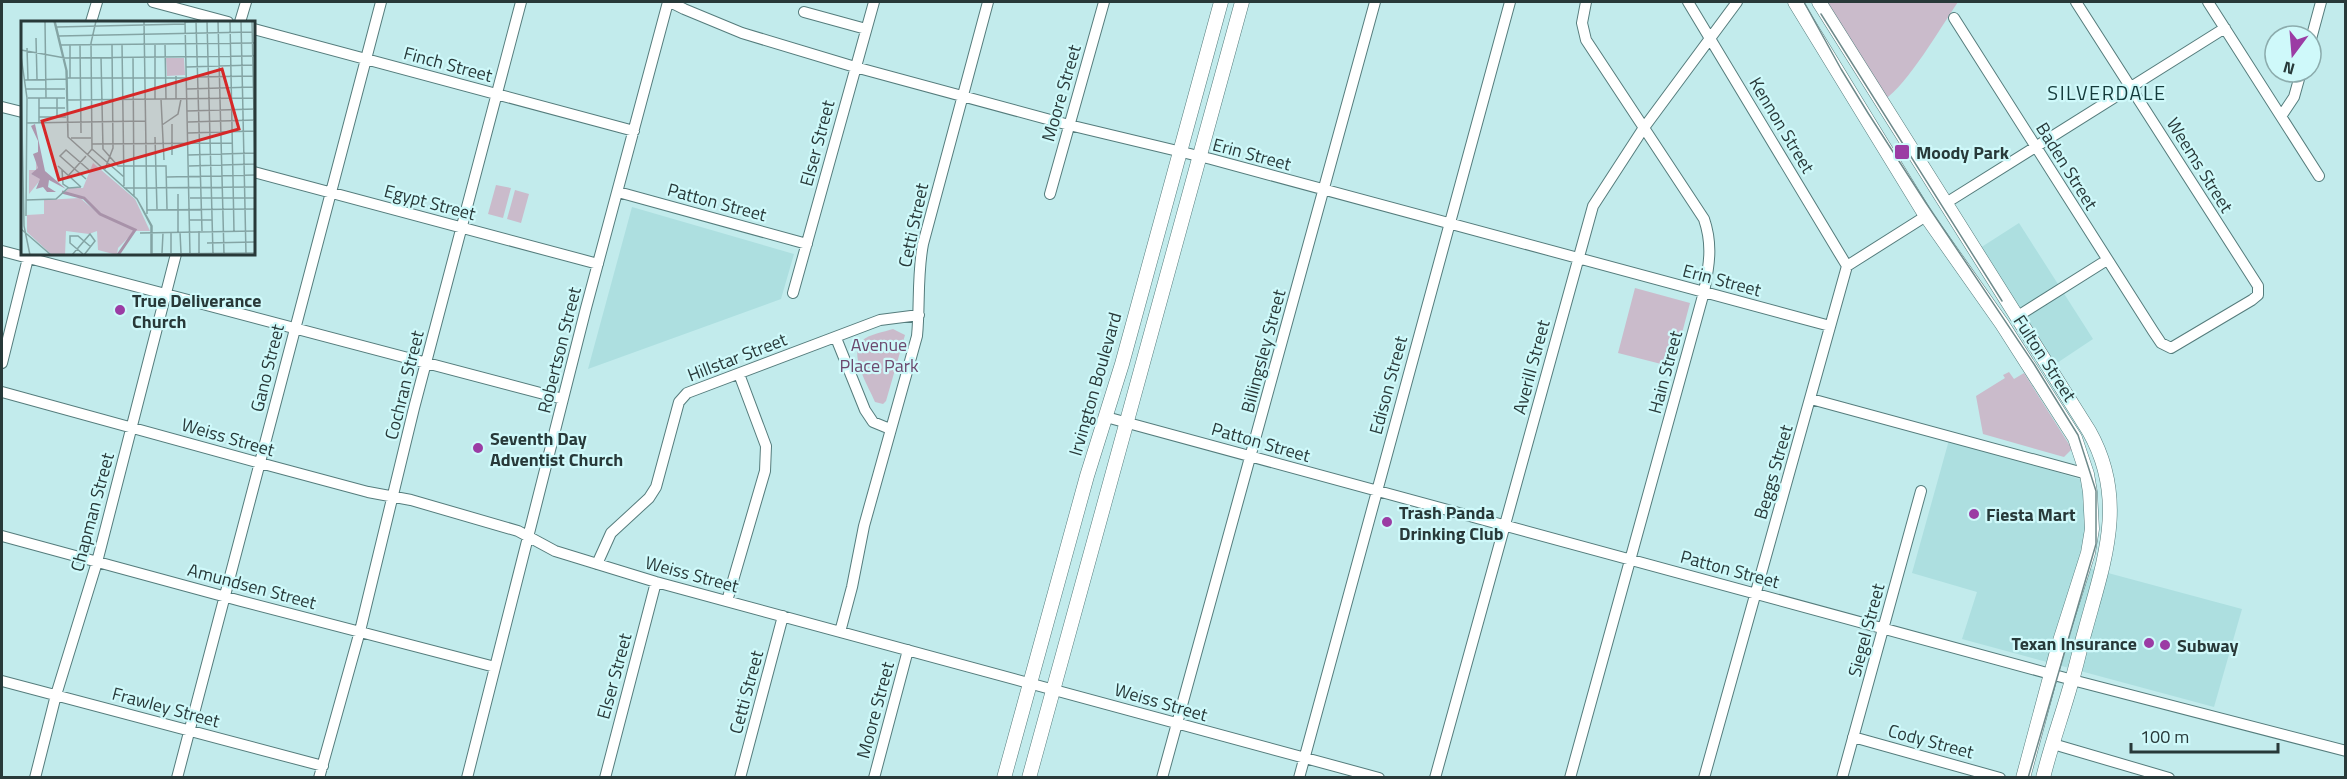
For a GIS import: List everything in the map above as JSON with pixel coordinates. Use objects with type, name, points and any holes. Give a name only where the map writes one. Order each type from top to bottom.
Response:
[{"type":"main road","name":"Irvington Boulevard","points":[[1004,777],[1221,2]]},
{"type":"main road","points":[[1029,777],[1242,2]]},
{"type":"main road","name":"Fulton Street","points":[[1795,2],[1926,216],[2002,324],[2075,438],[2087,474],[2092,520],[2090,544],[2023,777]]},
{"type":"main road","name":"Fulton Street","points":[[1819,2],[2018,316],[2097,446],[2108,489],[2110,510],[2108,549],[2043,777]]},
{"type":"main road","points":[[1216,17],[1237,22]]},
{"type":"main road","points":[[1132,326],[1153,332]]},
{"type":"main road","points":[[1064,560],[1086,567]]},
{"type":"street","points":[[91,21],[97,2]]},
{"type":"street","points":[[153,2],[224,21]]},
{"type":"street","points":[[240,21],[246,2]]},
{"type":"street","name":"Gano Street","points":[[177,777],[381,2]]},
{"type":"street","name":"Cochran Street","points":[[320,777],[360,631],[426,362],[521,2]]},
{"type":"street","name":"Erin Street","points":[[669,2],[742,33],[855,67],[1830,326]]},
{"type":"street","name":"Robertson Street","points":[[467,777],[598,264],[669,2]]},
{"type":"street","name":"Elser Street","points":[[793,293],[874,2]]},
{"type":"street","name":"Cetti Street","points":[[840,632],[864,526],[916,336],[919,315],[919,264],[923,244],[988,2]]},
{"type":"street","name":"Moore Street","points":[[1050,194],[1104,2]]},
{"type":"street","name":"Billingsley Street","points":[[1162,777],[1375,2]]},
{"type":"street","name":"Edison Street","points":[[1299,777],[1510,2]]},
{"type":"street","name":"Hain Street","points":[[1570,777],[1704,292],[1711,250],[1704,219],[1586,40],[1582,23],[1586,2]]},
{"type":"street","name":"Kennon Street","points":[[1688,2],[1847,266]]},
{"type":"street","name":"Averill Street","points":[[1435,777],[1593,206],[1643,129],[1737,2]]},
{"type":"street","name":"Weems Street","points":[[2076,2],[2258,286],[2258,295],[2252,300],[2176,346],[2166,346],[2153,331]]},
{"type":"street","points":[[2208,2],[2319,176]]},
{"type":"street","points":[[2315,24],[2321,2]]},
{"type":"street","points":[[804,12],[866,29]]},
{"type":"street","name":"Baden Street","points":[[1954,18],[2153,331]]},
{"type":"street","points":[[1946,204],[2225,28]]},
{"type":"street","name":"Finch Street","points":[[255,29],[497,93],[634,132]]},
{"type":"street","points":[[2282,115],[2294,97],[2298,84]]},
{"type":"street","points":[[2,106],[21,112]]},
{"type":"street","name":"Egypt Street","points":[[255,172],[598,264]]},
{"type":"street","name":"Patton Street","points":[[618,192],[807,244]]},
{"type":"street","points":[[1847,266],[1926,216]]},
{"type":"street","points":[[2,251],[21,255]]},
{"type":"street","name":"Chapman Street","points":[[35,777],[56,695],[97,562],[176,255]]},
{"type":"street","points":[[2,363],[28,256],[563,399]]},
{"type":"street","points":[[2018,316],[2107,260]]},
{"type":"street","name":"Beggs Street","points":[[1704,777],[1847,266]]},
{"type":"street","name":"Hillstar Street","points":[[597,564],[611,533],[649,498],[656,487],[679,402],[687,393],[880,320],[919,315]]},
{"type":"street","points":[[836,338],[865,410],[873,422],[890,429]]},
{"type":"street","points":[[727,601],[765,471],[766,446],[739,374]]},
{"type":"street","name":"Weiss Street","points":[[2,392],[518,531],[555,551],[656,582],[1379,777]]},
{"type":"street","points":[[1811,399],[2087,474]]},
{"type":"street","name":"Patton Street","points":[[1106,417],[2072,680],[2346,751]]},
{"type":"street","name":"Siegel Street","points":[[1842,777],[1921,491]]},
{"type":"street","name":"Amundsen Street","points":[[2,536],[495,667]]},
{"type":"street","name":"Elser Street","points":[[605,777],[656,582]]},
{"type":"street","name":"Cetti Street","points":[[740,777],[783,616]]},
{"type":"street","name":"Moore Street","points":[[874,777],[908,650]]},
{"type":"street","name":"Frawley Street","points":[[2,681],[323,766]]},
{"type":"street","name":"Cody Street","points":[[1853,737],[2000,777]]},
{"type":"street","points":[[2052,744],[2154,775],[2169,777]]},
{"type":"shaded area","points":[[632,207],[794,254],[781,299],[588,369]]},
{"type":"shaded area","points":[[2019,223],[2093,339],[2054,365],[1980,248]]},
{"type":"shaded area","points":[[1949,440],[2083,480],[2089,505],[2082,566],[2242,609],[2214,707],[1962,639],[1977,592],[1912,573]]},
{"type":"green space","name":"Moody Park","points":[[1825,2],[1958,2],[1913,69],[1884,100]]},
{"type":"green space","points":[[496,185],[511,188],[503,218],[488,214]]},
{"type":"green space","points":[[515,190],[529,194],[521,223],[507,219]]},
{"type":"green space","points":[[1635,288],[1690,303],[1673,367],[1618,353]]},
{"type":"green space","name":"Avenue Place Park","points":[[893,329],[905,335],[886,401],[883,404],[875,402],[861,371],[857,354],[862,341]]},
{"type":"green space","points":[[2009,372],[2014,379],[2024,373],[2072,449],[2064,457],[1983,434],[1976,396],[2005,378],[2003,375]]},
{"type":"tram line","points":[[1804,2],[1868,113],[2034,364],[2078,435],[2096,491],[2096,544],[2028,778]]},
{"type":"tram line","points":[[1821,14],[2002,301]]},
{"type":"place","name":"Moody Park","points":[[1902,152]]},
{"type":"place","name":"True Deliverance Church","points":[[120,310]]},
{"type":"place","name":"Seventh Day Adventist Church","points":[[478,448]]},
{"type":"place","name":"Fiesta Mart","points":[[1974,514]]},
{"type":"place","name":"Trash Panda Drinking Club","points":[[1387,522]]},
{"type":"place","name":"Texan Insurance","points":[[2149,643]]},
{"type":"place","name":"Subway","points":[[2165,645]]},
{"type":"district","name":"SILVERDALE","points":[[2107,92]]}]
